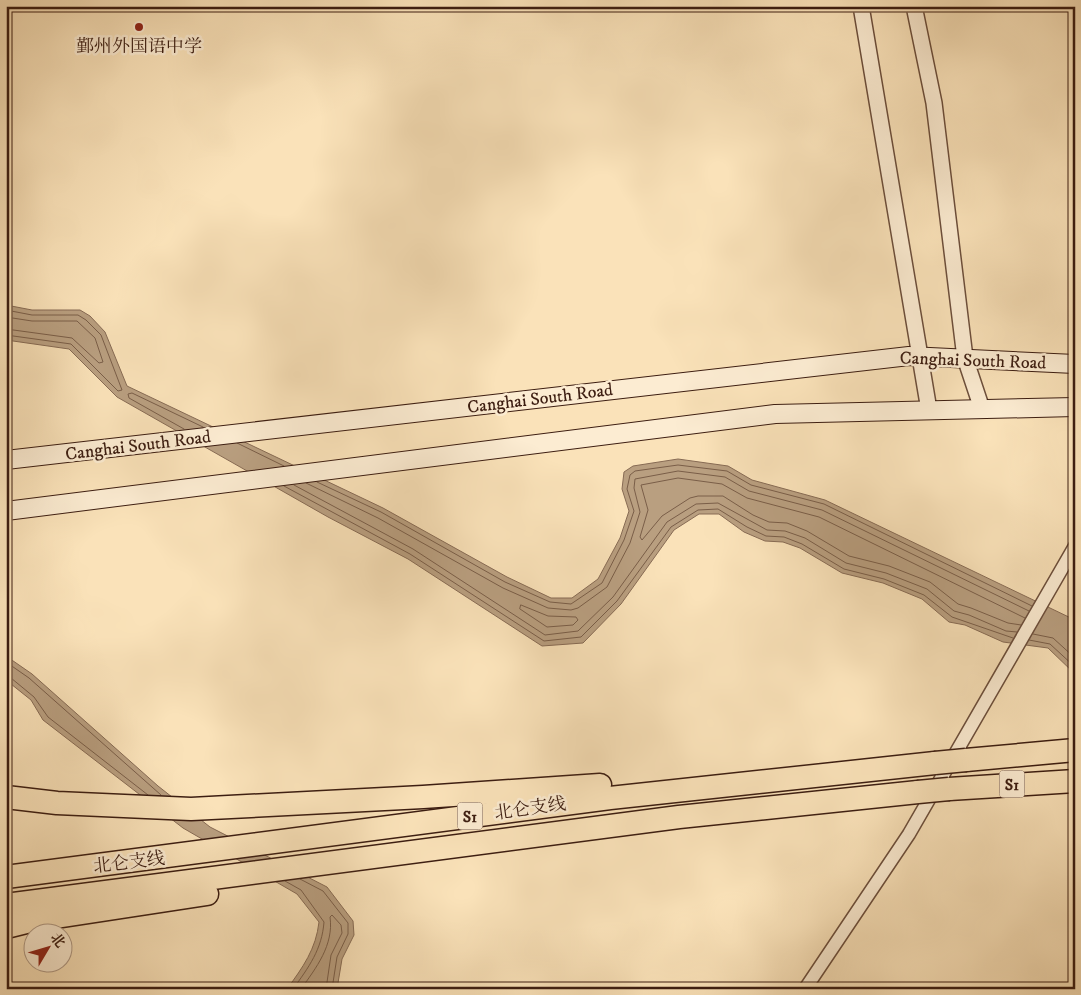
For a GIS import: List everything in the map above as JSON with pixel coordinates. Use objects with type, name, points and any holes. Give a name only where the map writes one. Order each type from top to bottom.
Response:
[{"type":"highway","name":"北仑支线","points":[[6,877],[610,798],[936,760],[1070,751]]},
{"type":"highway","points":[[6,797],[57,803],[191,809],[606,784],[850,763],[936,760]]},
{"type":"highway","name":"北仑支线","points":[[6,905],[679,817],[949,789],[1075,781]]},
{"type":"highway","points":[[6,927],[30,921],[434,860],[679,817]]},
{"type":"main road","name":"Canghai South Road","points":[[6,460],[919,356],[1075,364]]},
{"type":"main road","points":[[6,511],[775,414],[1075,407]]},
{"type":"street","points":[[861,6],[929,410]]},
{"type":"street","points":[[914,6],[934,103],[965,358],[982,409]]},
{"type":"street","points":[[805,989],[909,834],[1075,546]]},
{"type":"water","points":[[6,305],[32,310],[80,310],[90,316],[105,332],[127,386],[383,508],[507,577],[551,598],[572,598],[598,579],[620,538],[629,511],[622,489],[624,472],[633,466],[678,459],[728,466],[752,480],[825,500],[1075,620],[1075,674],[1048,648],[1003,642],[965,625],[949,622],[922,599],[883,583],[842,573],[800,548],[783,542],[765,541],[744,532],[719,514],[699,514],[674,530],[621,604],[583,643],[542,646],[408,559],[328,517],[117,397],[69,349],[6,340]]},
{"type":"water","points":[[6,656],[32,674],[158,786],[210,827],[327,887],[353,921],[354,935],[342,959],[337,989],[287,989],[312,949],[319,922],[297,894],[183,828],[43,720],[31,700],[6,680]]},
{"type":"place","name":"鄞州外国语中学","points":[[139,27]]}]
